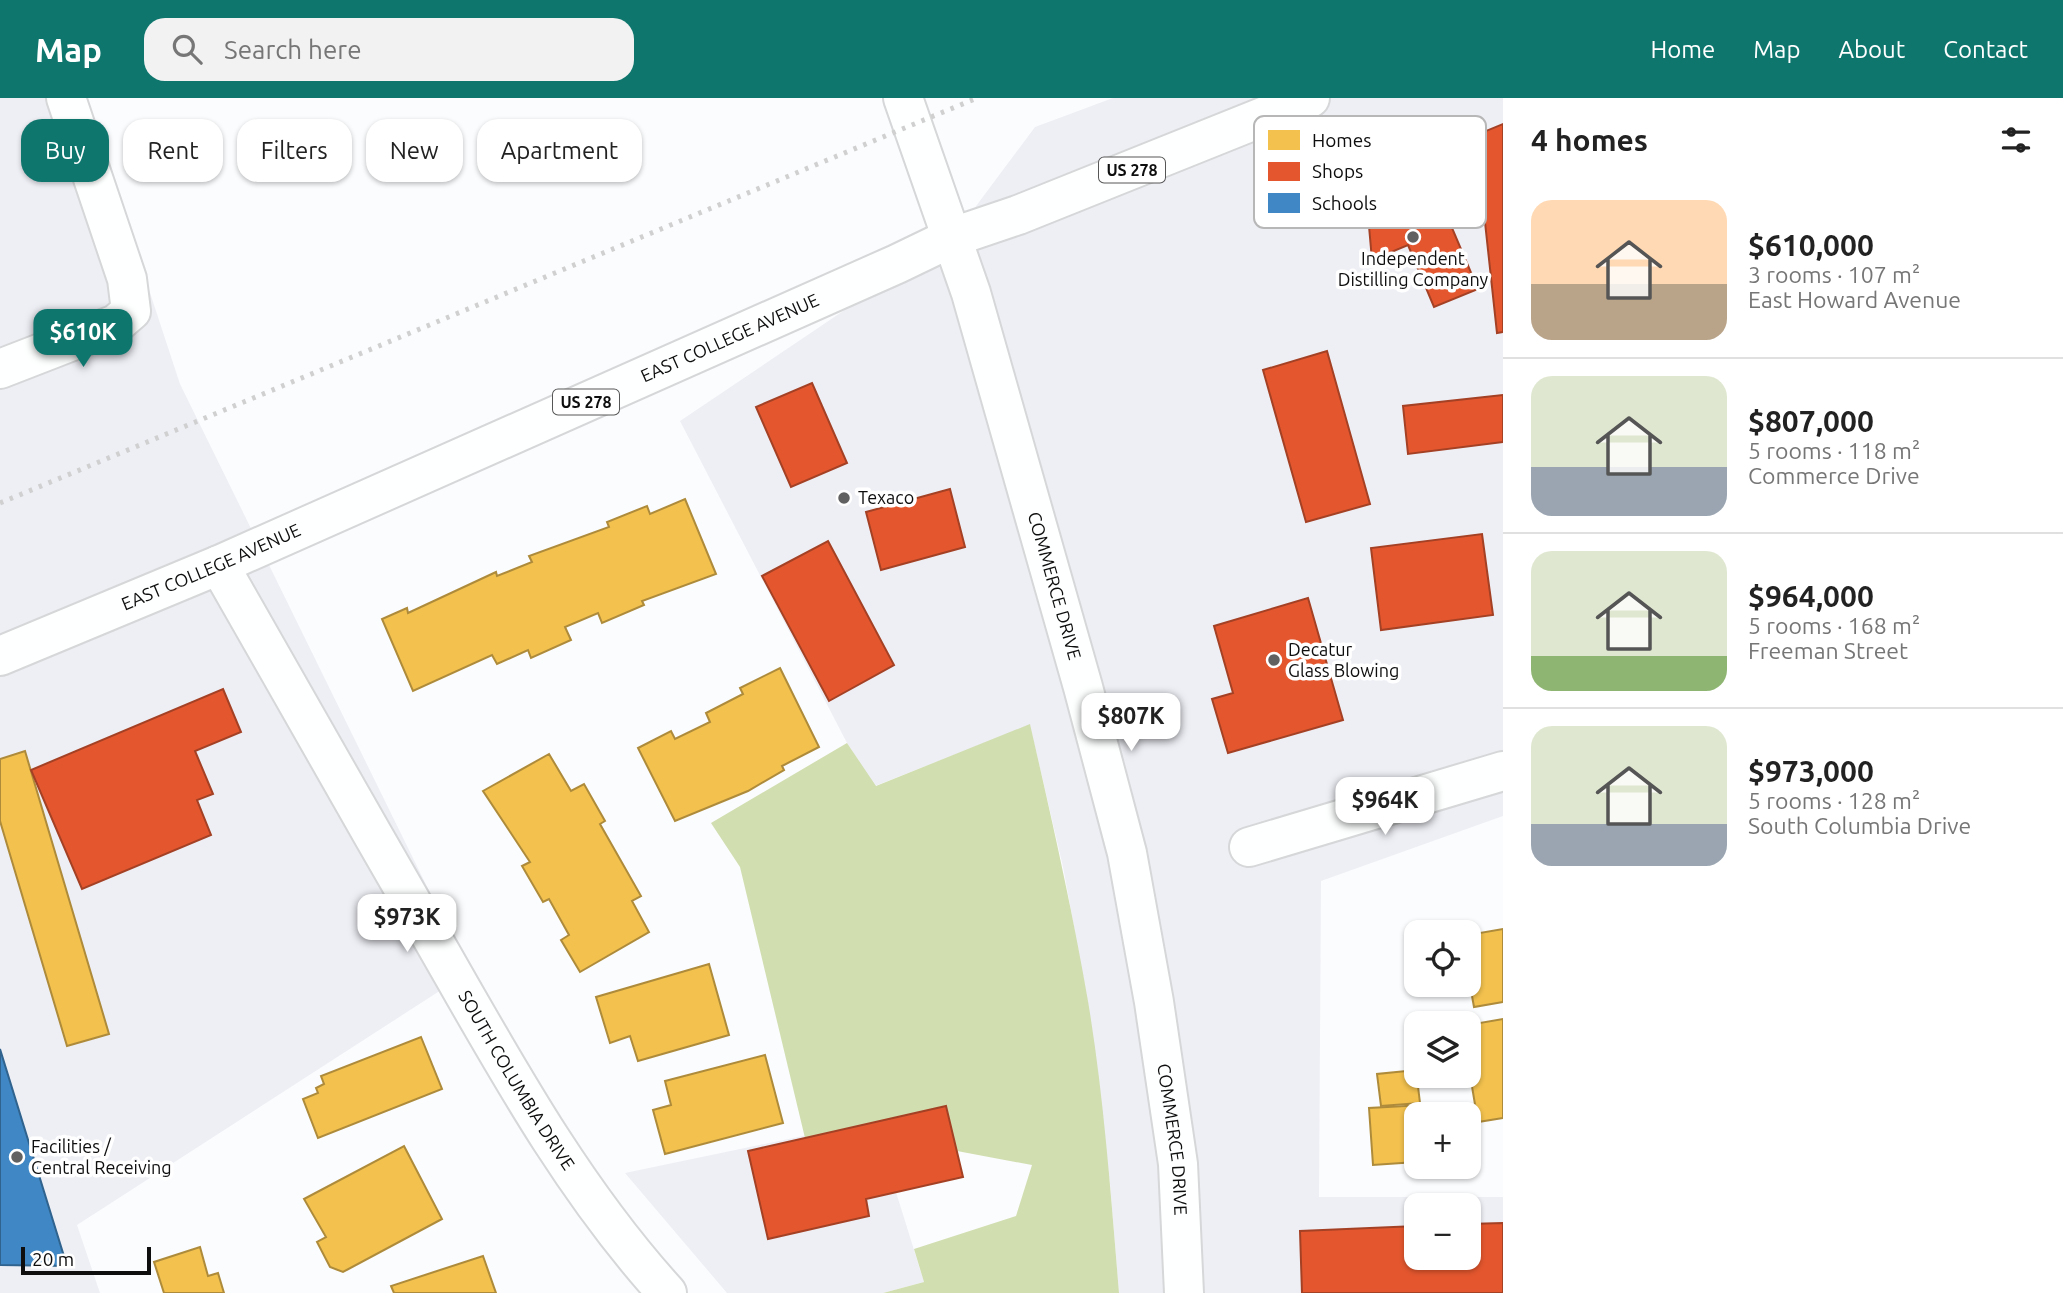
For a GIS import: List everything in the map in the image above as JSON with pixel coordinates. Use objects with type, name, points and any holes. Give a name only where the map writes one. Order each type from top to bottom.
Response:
[{"type":"main road","points":[[0,369],[116,324],[131,311],[127,279],[66,98]]},
{"type":"main road","name":"COMMERCE DRIVE","points":[[903,98],[953,237],[1059,601],[1127,853],[1154,1002],[1178,1164],[1184,1293]]},
{"type":"main road","name":"EAST COLLEGE AVENUE","points":[[1265,116],[1310,98]]},
{"type":"main road","name":"EAST COLLEGE AVENUE","points":[[0,656],[219,565],[898,264],[953,237],[1018,215],[1254,120]]},
{"type":"main road","name":"SOUTH COLUMBIA DRIVE","points":[[219,565],[507,1068],[590,1198],[626,1247],[667,1293]]},
{"type":"main road","points":[[1250,847],[1503,771]]},
{"type":"shaded area","points":[[0,98],[86,98],[93,119],[21,119],[21,182],[109,182],[109,168],[180,384],[469,972],[77,1225],[100,1293],[0,1293]]},
{"type":"shaded area","points":[[1113,98],[1503,98],[1503,816],[1321,881],[1319,1197],[1404,1197],[1404,1270],[1481,1270],[1481,1197],[1503,1197],[1503,1293],[1119,1293],[1110,1184],[1088,1003],[1063,867],[1030,725],[875,786],[847,743],[680,421],[953,237],[1035,127]]},
{"type":"shaded area","points":[[946,1106],[963,1177],[896,1192],[924,1282],[883,1293],[727,1293],[625,1173]]},
{"type":"green space","points":[[1030,724],[1068,897],[1094,1037],[1119,1293],[883,1293],[924,1282],[914,1249],[1016,1216],[1032,1165],[957,1151],[946,1106],[805,1138],[740,867],[711,823],[847,743],[876,786]]},
{"type":"building: Homes","points":[[685,499],[716,574],[642,601],[644,605],[602,623],[598,613],[565,627],[571,640],[531,658],[528,650],[497,664],[492,655],[413,691],[382,619],[407,608],[408,613],[496,572],[497,576],[532,562],[529,556],[609,527],[607,522],[647,506],[650,514]]},
{"type":"building: Homes","points":[[780,668],[819,747],[782,766],[784,770],[748,791],[675,821],[638,748],[671,731],[675,739],[710,722],[706,713],[743,694],[740,688]]},
{"type":"building: Homes","points":[[25,751],[109,1034],[67,1046],[0,821],[0,759]]},
{"type":"building: Homes","points":[[549,754],[571,791],[584,784],[605,821],[600,824],[641,896],[632,901],[649,932],[580,972],[561,940],[569,935],[549,899],[543,902],[522,866],[530,862],[483,791]]},
{"type":"building: Homes","points":[[1503,929],[1503,1002],[1474,1007],[1472,997],[1481,997],[1481,933]]},
{"type":"building: Homes","points":[[709,964],[729,1035],[638,1061],[630,1036],[610,1043],[596,997]]},
{"type":"building: Homes","points":[[1503,1019],[1503,1118],[1481,1122],[1481,1102],[1475,1102],[1472,1088],[1481,1088],[1481,1023]]},
{"type":"building: Homes","points":[[421,1037],[442,1089],[318,1138],[303,1099],[318,1093],[316,1088],[324,1084],[321,1076]]},
{"type":"building: Homes","points":[[765,1055],[783,1123],[665,1154],[653,1110],[671,1105],[665,1081]]},
{"type":"building: Homes","points":[[1404,1071],[1404,1088],[1418,1088],[1420,1102],[1381,1106],[1377,1074]]},
{"type":"building: Homes","points":[[1404,1106],[1404,1163],[1373,1165],[1369,1108]]},
{"type":"building: Homes","points":[[404,1146],[442,1219],[343,1272],[330,1267],[317,1242],[326,1237],[304,1199]]},
{"type":"building: Homes","points":[[200,1247],[208,1276],[218,1273],[224,1293],[164,1293],[154,1262]]},
{"type":"building: Homes","points":[[483,1256],[496,1293],[394,1293],[391,1286]]},
{"type":"building: Shops","points":[[1503,124],[1503,332],[1497,333],[1486,228],[1486,131]]},
{"type":"building: Shops","points":[[1369,228],[1452,228],[1478,289],[1434,307],[1408,245],[1372,260]]},
{"type":"building: Shops","points":[[1327,351],[1370,504],[1306,522],[1263,370]]},
{"type":"building: Shops","points":[[812,383],[847,463],[791,487],[756,407]]},
{"type":"building: Shops","points":[[1503,395],[1503,442],[1408,454],[1403,406]]},
{"type":"building: Shops","points":[[950,489],[965,547],[881,570],[866,512]]},
{"type":"building: Shops","points":[[1482,534],[1493,615],[1381,630],[1371,548]]},
{"type":"building: Shops","points":[[828,541],[894,665],[829,701],[762,576]]},
{"type":"building: Shops","name":"Decatur Glass Blowing","points":[[1308,598],[1343,720],[1228,753],[1212,699],[1233,693],[1214,626]]},
{"type":"building: Shops","points":[[223,689],[241,732],[195,751],[213,794],[197,800],[211,835],[82,889],[31,770]]},
{"type":"building: Shops","points":[[946,1106],[963,1177],[866,1199],[869,1216],[768,1239],[748,1151]]},
{"type":"building: Shops","points":[[1503,1223],[1503,1293],[1302,1293],[1300,1231],[1404,1227],[1404,1270],[1481,1270],[1481,1224]]},
{"type":"building: Schools","name":"Facilities / Central Receiving","points":[[0,1049],[67,1266],[0,1265]]},
{"type":"railway","points":[[0,503],[977,98]]},
{"type":"place","name":"Independent Distilling Company","points":[[1413,237]]},
{"type":"place","name":"Texaco","points":[[844,498]]},
{"type":"place","name":"Decatur Glass Blowing","points":[[1274,660]]},
{"type":"place","name":"Facilities / Central Receiving","points":[[17,1157]]}]
